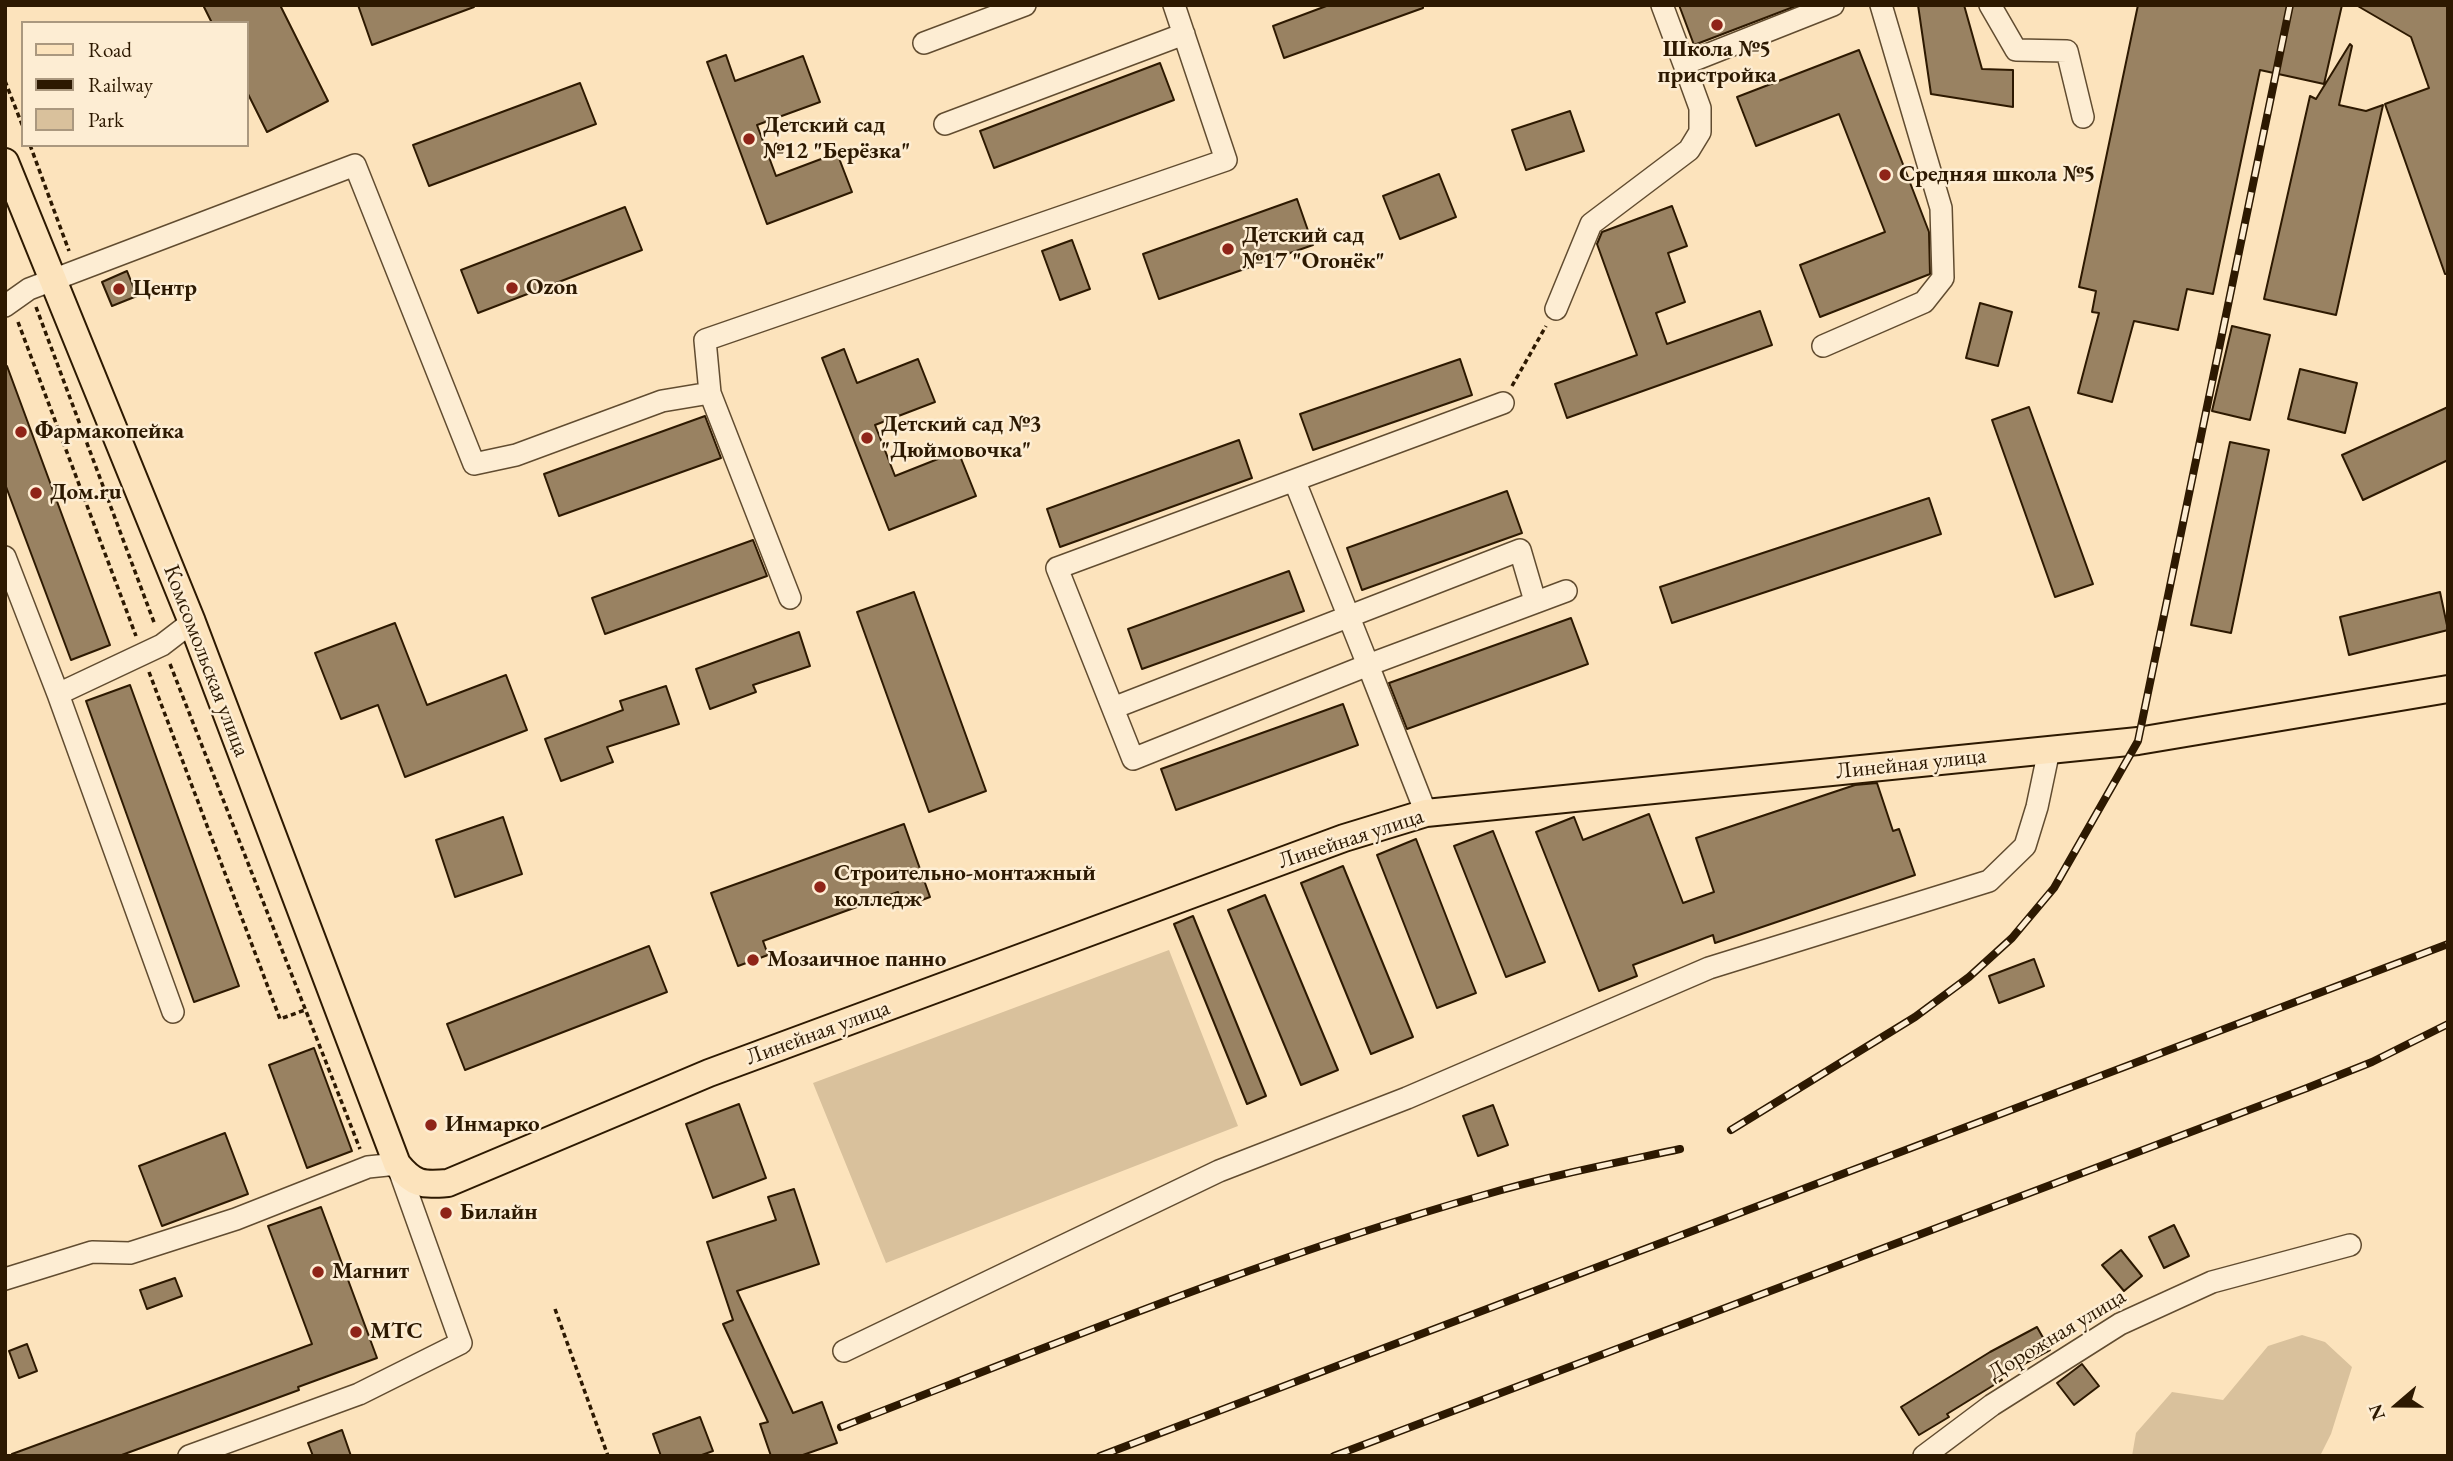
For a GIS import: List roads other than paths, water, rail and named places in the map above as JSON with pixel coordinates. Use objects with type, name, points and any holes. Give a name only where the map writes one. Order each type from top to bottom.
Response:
[{"type":"main road","name":"Комсомольская улица","points":[[5,162],[41,285],[192,622],[397,1164]]},
{"type":"main road","name":"Линейная улица","points":[[397,1164],[409,1180],[429,1185],[448,1182],[722,1069],[1344,838],[1426,813],[2138,741],[2448,689]]},
{"type":"street","points":[[924,43],[1025,5]]},
{"type":"street","points":[[790,598],[710,393],[705,340],[1226,160],[1174,5]]},
{"type":"street","points":[[1556,309],[1591,224],[1689,150],[1700,132],[1700,108],[1662,5]]},
{"type":"street","points":[[1684,65],[1833,5]]},
{"type":"street","points":[[1823,346],[1924,302],[1944,278],[1941,208],[1881,5]]},
{"type":"street","points":[[1990,5],[2016,50],[2067,51],[2083,117]]},
{"type":"street","points":[[945,124],[1184,34]]},
{"type":"street","points":[[5,306],[41,285],[355,165],[474,464],[516,455],[662,401],[710,393]]},
{"type":"street","points":[[1503,404],[1057,568],[1133,759],[1368,665],[1566,591]]},
{"type":"street","points":[[1296,482],[1426,813]]},
{"type":"street","points":[[1113,708],[1520,550],[1535,601]]},
{"type":"street","points":[[5,557],[58,694],[173,1013]]},
{"type":"street","points":[[58,694],[162,645],[192,622]]},
{"type":"street","points":[[844,1351],[1219,1171],[1407,1098],[1709,968],[1989,881],[2025,846],[2037,807],[2049,750]]},
{"type":"street","points":[[5,1279],[92,1252],[130,1253],[236,1219],[368,1167],[397,1164],[461,1343],[359,1394],[189,1456]]},
{"type":"street","name":"Дорожная улица","points":[[1924,1456],[1992,1405],[2120,1324],[2211,1282],[2350,1245]]},
{"type":"railway","points":[[1731,1130],[1915,1017],[1969,977],[2012,938],[2054,888],[2138,741],[2290,5]]},
{"type":"railway","points":[[1100,1456],[2448,944]]},
{"type":"railway","points":[[1334,1456],[2307,1088],[2372,1062],[2448,1024]]},
{"type":"railway","points":[[841,1427],[1240,1274],[1402,1219],[1508,1188],[1680,1149]]},
{"type":"place","name":"Школа №5 пристройка","points":[[1717,25]]},
{"type":"place","name":"Детский сад №12 \"Берёзка\"","points":[[749,139]]},
{"type":"place","name":"Средняя школа №5","points":[[1885,175]]},
{"type":"place","name":"Детский сад №17 \"Огонёк\"","points":[[1228,249]]},
{"type":"place","name":"Ozon","points":[[512,288]]},
{"type":"place","name":"Центр","points":[[119,289]]},
{"type":"place","name":"Фармакопейка","points":[[21,432]]},
{"type":"place","name":"Детский сад №3 \"Дюймовочка\"","points":[[867,438]]},
{"type":"place","name":"Дом.ru","points":[[36,493]]},
{"type":"place","name":"Строительно-монтажный колледж","points":[[820,887]]},
{"type":"place","name":"Мозаичное панно","points":[[753,960]]},
{"type":"place","name":"Инмарко","points":[[431,1125]]},
{"type":"place","name":"Билайн","points":[[446,1213]]},
{"type":"place","name":"Магнит","points":[[318,1272]]},
{"type":"place","name":"МТС","points":[[356,1332]]}]
